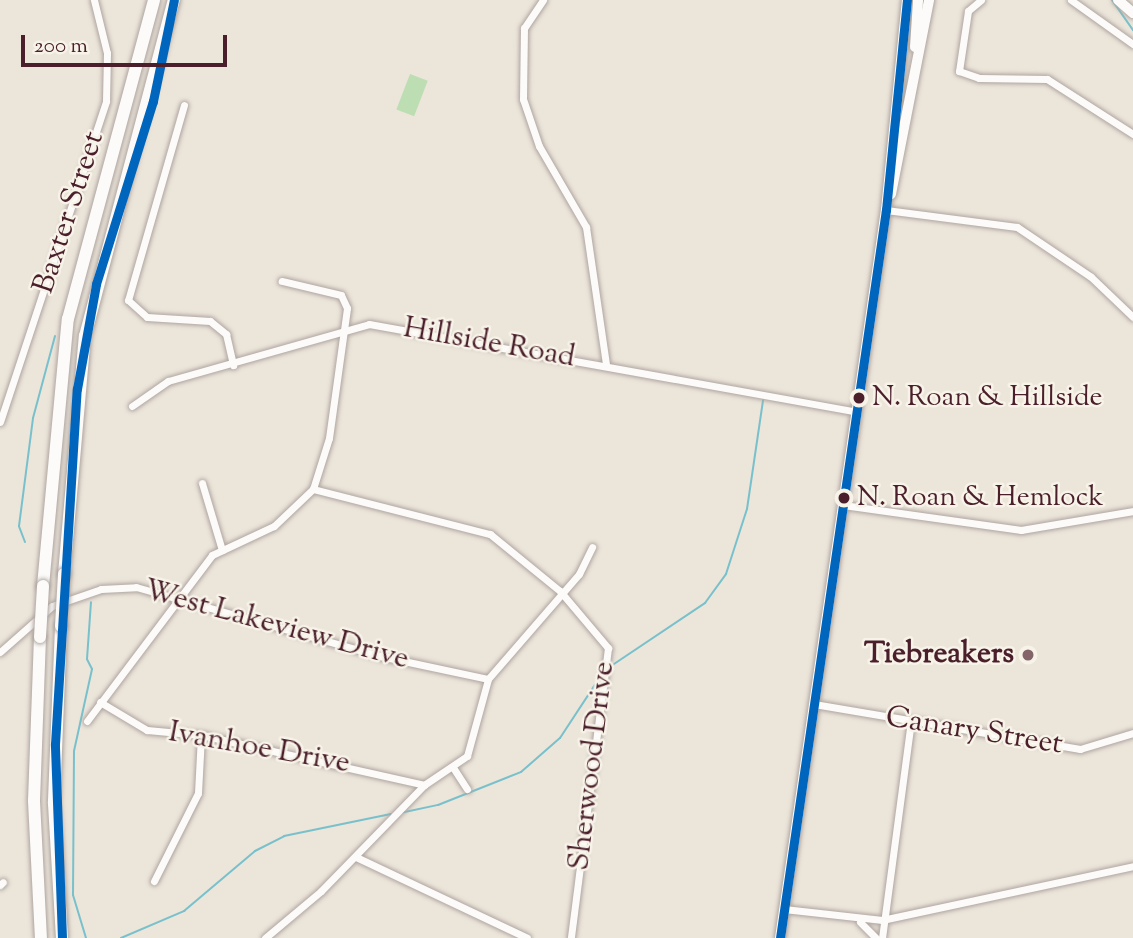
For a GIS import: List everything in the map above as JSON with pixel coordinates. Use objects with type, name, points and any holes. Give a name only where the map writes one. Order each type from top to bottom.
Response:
[{"type":"highway","points":[[41,938],[34,802],[40,637],[68,319],[154,0]]},
{"type":"highway","points":[[62,938],[54,804],[64,574],[85,336],[153,101],[174,0]]},
{"type":"main road","points":[[780,938],[886,210],[907,0]]},
{"type":"main road","points":[[917,63],[918,0]]},
{"type":"main road","points":[[886,210],[929,0]]},
{"type":"street","name":"Baxter Street","points":[[0,422],[106,101],[107,53],[94,0]]},
{"type":"street","points":[[543,0],[524,28],[523,99],[539,146],[586,227],[606,364]]},
{"type":"street","points":[[981,0],[968,11],[959,71],[979,78],[1047,79],[1133,134]]},
{"type":"street","points":[[1071,0],[1133,44]]},
{"type":"street","points":[[1118,0],[1133,13]]},
{"type":"street","points":[[184,105],[128,300],[146,317],[210,321],[226,334],[233,365]]},
{"type":"street","points":[[886,210],[1017,227],[1091,277],[1133,317]]},
{"type":"street","points":[[87,721],[181,597],[222,550],[274,526],[313,489],[330,438],[347,308],[341,295],[282,281]]},
{"type":"street","name":"Hillside Road","points":[[132,406],[168,381],[233,365],[369,324],[606,364],[856,412]]},
{"type":"street","points":[[202,483],[222,550]]},
{"type":"street","name":"Sherwood Drive","points":[[313,489],[490,534],[560,591],[601,638],[610,660],[571,938]]},
{"type":"street","points":[[843,505],[1021,530],[1133,511]]},
{"type":"street","points":[[265,938],[356,857],[424,785],[454,769],[473,747],[488,679],[560,591],[579,574],[592,547]]},
{"type":"street","name":"West Lakeview Drive","points":[[1,647],[30,620],[80,594],[136,587],[181,597],[380,656],[488,679]]},
{"type":"street","name":"Ivanhoe Drive","points":[[100,702],[137,727],[201,735],[424,785]]},
{"type":"street","name":"Canary Street","points":[[814,704],[1080,749],[1133,733]]},
{"type":"street","points":[[882,938],[882,920],[911,721]]},
{"type":"street","points":[[154,881],[198,793],[201,735]]},
{"type":"street","points":[[454,769],[467,789]]},
{"type":"street","points":[[356,857],[527,938]]},
{"type":"street","points":[[784,909],[856,920],[882,920],[1133,866]]},
{"type":"street","points":[[856,920],[876,938]]},
{"type":"green space","points":[[410,74],[428,81],[414,116],[396,109]]},
{"type":"waterway","points":[[1112,0],[1133,30]]},
{"type":"waterway","points":[[25,542],[19,526],[33,418],[55,336]]},
{"type":"waterway","points":[[608,668],[705,603],[726,574],[747,509],[763,400]]},
{"type":"waterway","points":[[86,938],[73,895],[74,751],[92,669],[87,659],[91,602]]},
{"type":"waterway","points":[[400,813],[438,805],[521,772],[560,738],[602,674]]},
{"type":"waterway","points":[[121,938],[184,911],[255,851],[284,836],[391,814]]},
{"type":"transit line","points":[[62,938],[55,744],[77,389],[96,284],[153,101],[174,0]]},
{"type":"transit line","points":[[780,938],[886,210],[907,0]]},
{"type":"place","name":"N. Roan & Hillside","points":[[859,398]]},
{"type":"place","name":"N. Roan & Hemlock","points":[[844,498]]},
{"type":"place","name":"Tiebreakers","points":[[1028,655]]}]
